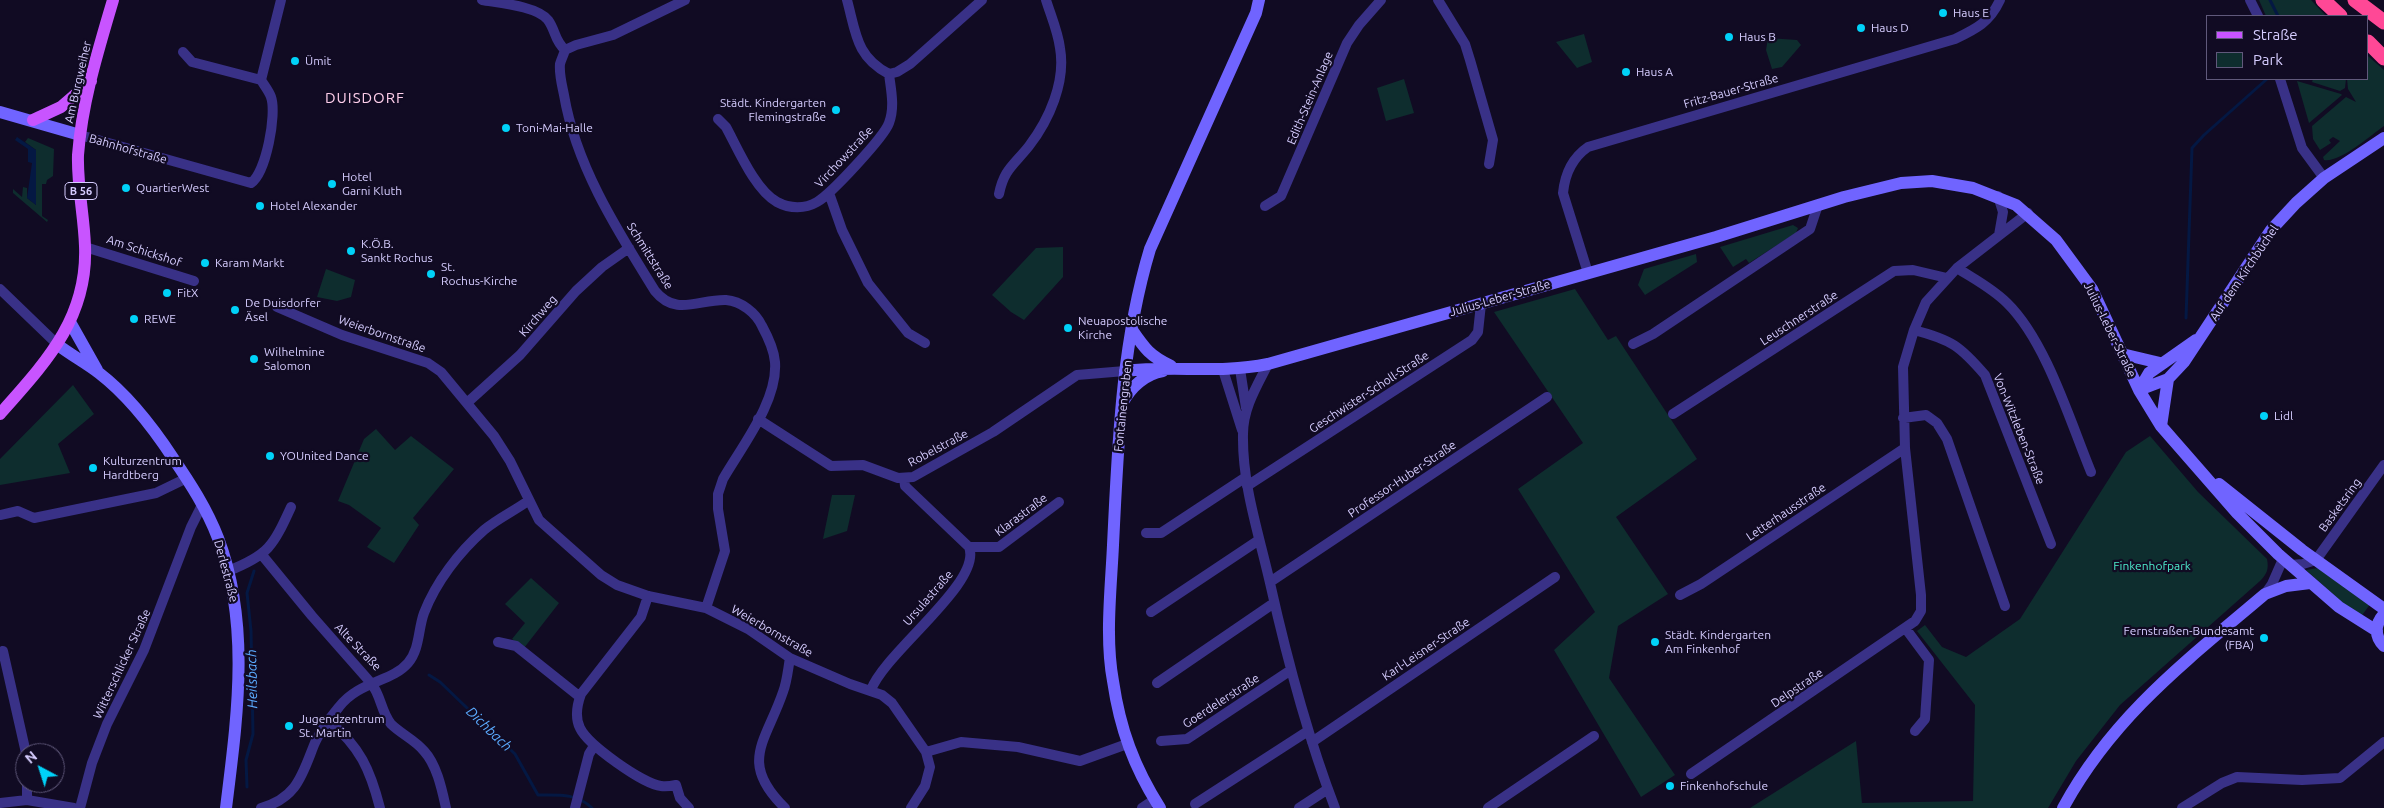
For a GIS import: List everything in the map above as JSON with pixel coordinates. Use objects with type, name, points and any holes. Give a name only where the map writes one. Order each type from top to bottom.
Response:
[{"type":"highway","points":[[2323,0],[2339,15]]},
{"type":"highway","points":[[2356,0],[2384,22]]},
{"type":"highway","points":[[2369,43],[2384,58]]},
{"type":"main road","name":"Am Burgweiher","points":[[0,414],[41,368],[58,345],[70,322],[83,276],[85,246],[78,160],[80,135],[91,81],[113,0]]},
{"type":"main road","points":[[33,120],[61,107],[91,81]]},
{"type":"street","points":[[183,52],[192,62],[261,80],[281,0]]},
{"type":"street","points":[[482,0],[535,11],[546,17],[551,24],[557,43],[565,50],[613,35],[685,0]]},
{"type":"street","points":[[847,0],[860,47],[874,65],[889,74],[897,72],[910,64],[982,0]]},
{"type":"street","points":[[999,194],[1002,178],[1030,145],[1045,119],[1056,94],[1060,73],[1061,50],[1046,0]]},
{"type":"street","name":"Fontainengraben","points":[[1142,808],[1157,804],[1134,763],[1127,744],[1112,679],[1110,650],[1112,566],[1121,407],[1125,371],[1150,249],[1256,13],[1260,0]]},
{"type":"street","name":"Edith-Stein-Anlage","points":[[1266,206],[1281,196],[1312,130],[1347,43],[1359,25],[1381,0]]},
{"type":"street","points":[[1438,0],[1465,44],[1470,60],[1493,140],[1489,164]]},
{"type":"street","name":"Fritz-Bauer-Straße","points":[[1588,273],[1563,193],[1564,180],[1573,161],[1588,147],[1955,39],[1979,28],[1991,17],[2000,0]]},
{"type":"street","points":[[2250,0],[2258,15]]},
{"type":"street","name":"Schmittstraße","points":[[565,50],[560,63],[567,113],[596,190],[628,248],[655,291],[661,299],[671,304],[681,305],[726,300],[740,304],[751,312],[760,323],[772,345],[775,369],[770,397],[723,479],[718,494],[718,509],[725,551],[706,608]]},
{"type":"street","name":"Virchowstraße","points":[[718,119],[726,128],[758,185],[768,197],[786,206],[803,207],[818,202],[829,193],[886,129],[892,108],[889,74]]},
{"type":"street","name":"Bahnhofstraße","points":[[0,112],[33,120],[244,183],[251,183],[259,175],[274,116],[271,96],[261,80]]},
{"type":"street","points":[[2280,80],[2302,148],[2324,178]]},
{"type":"street","name":"Auf dem Kirchbüchel","points":[[2139,390],[2168,379],[2184,362],[2271,230],[2296,203],[2324,178],[2384,138]]},
{"type":"street","name":"Julius-Leber-Straße","points":[[1125,371],[1152,368],[1223,370],[1268,364],[1901,183],[1932,181],[1966,186],[1998,196],[2016,205],[2028,213],[2056,240],[2092,289],[2139,390],[2161,426],[2237,513],[2286,562],[2340,607],[2377,631]]},
{"type":"street","points":[[829,193],[842,230],[868,283],[908,334],[925,343]]},
{"type":"street","points":[[1998,196],[2003,212],[1999,235]]},
{"type":"street","points":[[1633,344],[1661,328],[1810,229],[1818,206]]},
{"type":"street","points":[[1905,448],[1903,368],[1914,330],[1926,302],[1957,268],[2028,213]]},
{"type":"street","name":"Am Schickshof","points":[[85,246],[103,250],[194,281]]},
{"type":"street","name":"Kirchweg","points":[[468,402],[520,355],[576,291],[602,267],[628,248]]},
{"type":"street","points":[[1957,268],[1993,290],[2009,304],[2030,333],[2048,366],[2091,472]]},
{"type":"street","name":"Leuschnerstraße","points":[[1673,414],[1894,271],[1913,270],[1947,278]]},
{"type":"street","points":[[0,289],[58,345]]},
{"type":"street","name":"Geschwister-Scholl-Straße","points":[[1247,482],[1472,340],[1478,332],[1481,304]]},
{"type":"street","name":"Weierbornstraße","points":[[277,307],[342,335],[428,363],[441,372],[468,402],[510,461],[539,520],[602,575],[617,585],[648,596],[706,608],[748,629],[790,658],[850,684],[882,695],[892,703],[926,752]]},
{"type":"street","name":"Derlestraße","points":[[70,322],[98,372]]},
{"type":"street","name":"Julius-Leber-Straße","points":[[1132,330],[1144,348],[1154,358],[1178,369]]},
{"type":"street","name":"Von-Witzleben-Straße","points":[[1914,330],[1943,338],[1966,353],[1985,375],[2051,544]]},
{"type":"street","name":"Auf dem Kirchbüchel","points":[[2139,390],[2149,373],[2200,337]]},
{"type":"street","name":"Derlestraße","points":[[58,345],[98,372],[137,408],[187,478],[218,537],[236,603],[239,649],[238,687],[226,808]]},
{"type":"street","points":[[2122,354],[2160,364]]},
{"type":"street","points":[[1246,408],[1268,364]]},
{"type":"street","name":"Julius-Leber-Straße","points":[[1121,407],[1129,391],[1141,380],[1157,372],[1178,369]]},
{"type":"street","points":[[1240,369],[1246,408],[1243,433],[1247,482],[1259,540],[1308,731],[1335,808]]},
{"type":"street","points":[[1223,370],[1243,433]]},
{"type":"street","points":[[1125,371],[1141,380]]},
{"type":"street","name":"Robelstraße","points":[[758,420],[831,466],[863,465],[904,478],[913,477],[993,432],[1077,375],[1125,371]]},
{"type":"street","points":[[2161,426],[2168,379]]},
{"type":"street","name":"Professor-Huber-Straße","points":[[1270,582],[1547,397]]},
{"type":"street","points":[[1904,418],[1926,415],[1937,423],[1947,439],[2005,606]]},
{"type":"street","name":"Letterhausstraße","points":[[1680,595],[1702,584],[1905,448]]},
{"type":"street","name":"Delpstraße","points":[[1691,774],[1906,629],[1915,621],[1921,611],[1921,595],[1905,448]]},
{"type":"street","name":"Julius-Leber-Straße","points":[[2190,461],[2316,560],[2384,609]]},
{"type":"street","name":"Basketsring","points":[[2316,560],[2384,465]]},
{"type":"street","points":[[0,515],[18,511],[34,518],[156,493],[187,478]]},
{"type":"street","points":[[904,478],[905,486],[969,547]]},
{"type":"street","points":[[1146,534],[1161,534],[1247,482]]},
{"type":"street","name":"Alte Straße","points":[[262,555],[312,616],[371,682],[399,670],[409,662],[416,650],[424,614],[430,599],[445,575],[466,548],[484,530],[528,501]]},
{"type":"street","name":"Klarastraße","points":[[969,547],[999,547],[1059,502]]},
{"type":"street","name":"Witterschlicker Straße","points":[[80,808],[92,763],[107,724],[148,642],[191,527],[202,505]]},
{"type":"street","points":[[228,571],[253,561],[262,555],[276,540],[291,508]]},
{"type":"street","points":[[1151,612],[1259,540]]},
{"type":"street","name":"Ursulastraße","points":[[871,690],[876,677],[886,664],[948,597],[963,577],[970,565],[972,555],[969,547]]},
{"type":"street","points":[[2063,808],[2087,767],[2124,720],[2145,698],[2264,594],[2286,562],[2303,564],[2316,560]]},
{"type":"street","name":"Karl-Leisner-Straße","points":[[1312,742],[1555,576]]},
{"type":"street","points":[[2264,594],[2286,586],[2310,583]]},
{"type":"street","points":[[648,596],[641,618],[580,697],[577,708],[578,721],[586,738],[594,746],[629,771],[660,786],[676,785],[680,798],[689,808]]},
{"type":"street","points":[[1157,683],[1274,603]]},
{"type":"street","points":[[2384,614],[2379,620],[2377,631],[2378,638],[2384,646]]},
{"type":"street","points":[[1906,629],[1928,660],[1926,719],[1915,731]]},
{"type":"street","points":[[498,642],[516,646],[580,697]]},
{"type":"street","points":[[3,651],[24,743]]},
{"type":"street","points":[[785,808],[775,798],[760,776],[758,758],[784,692],[790,658]]},
{"type":"street","name":"Goerdelerstraße","points":[[1161,741],[1187,738],[1291,670]]},
{"type":"street","points":[[261,808],[272,805],[292,791],[305,771],[315,743],[339,706],[354,691],[371,682],[377,691],[385,715],[392,724],[425,751],[441,786],[446,808]]},
{"type":"street","points":[[329,721],[348,738],[364,760],[380,808]]},
{"type":"street","points":[[1195,804],[1308,731]]},
{"type":"street","points":[[1488,808],[1594,736]]},
{"type":"street","points":[[911,808],[925,786],[930,767],[926,752],[961,742],[1018,747],[1080,761],[1094,758],[1127,744]]},
{"type":"street","points":[[2182,808],[2222,783],[2237,778],[2302,780],[2340,778],[2384,742]]},
{"type":"street","points":[[576,807],[589,754],[594,746]]},
{"type":"street","points":[[1300,808],[1328,789]]},
{"type":"street","points":[[27,793],[27,800]]},
{"type":"street","points":[[0,803],[27,800],[74,808]]},
{"type":"green space","points":[[2259,0],[2311,0],[2325,15],[2266,15]]},
{"type":"green space","points":[[1584,34],[1592,62],[1577,68],[1556,42]]},
{"type":"green space","points":[[1768,38],[1797,40],[1801,45],[1782,67],[1772,69],[1766,50]]},
{"type":"green space","points":[[2369,57],[2384,70],[2384,126],[2347,153],[2331,160],[2324,160],[2323,157],[2340,141],[2333,137],[2329,140],[2331,143],[2320,150],[2313,139],[2312,126],[2346,97],[2356,102],[2348,89],[2347,80],[2369,80]]},
{"type":"green space","points":[[1404,79],[1414,113],[1386,121],[1377,88]]},
{"type":"green space","points":[[2313,80],[2346,80],[2345,88],[2340,91],[2312,82]]},
{"type":"green space","points":[[2297,81],[2341,94],[2342,95],[2309,123]]},
{"type":"green space","points":[[28,138],[54,149],[53,176],[47,180],[46,184],[42,184],[42,216],[48,220],[47,222],[13,193],[13,189],[22,197],[23,187],[27,188],[27,198],[36,205],[36,150],[25,142]]},
{"type":"green space","points":[[1793,225],[1798,228],[1796,233],[1749,263],[1746,259],[1733,267],[1720,247]]},
{"type":"green space","points":[[1063,247],[1063,277],[1024,320],[1011,312],[992,295],[1036,248]]},
{"type":"green space","points":[[1696,254],[1697,262],[1645,295],[1638,285],[1644,269]]},
{"type":"green space","points":[[326,269],[355,280],[351,297],[337,301],[317,297]]},
{"type":"green space","points":[[1575,289],[1608,340],[1616,336],[1697,459],[1616,517],[1668,594],[1618,626],[1609,678],[1675,775],[1641,797],[1554,650],[1595,612],[1518,489],[1583,443],[1494,312]]},
{"type":"green space","points":[[73,385],[94,414],[58,444],[70,473],[0,485],[0,459]]},
{"type":"green space","points":[[376,429],[395,450],[411,436],[454,469],[413,518],[419,525],[394,563],[367,547],[381,528],[349,505],[338,501],[364,439]]},
{"type":"green space","name":"Finkenhofpark","points":[[2150,436],[2198,492],[2267,559],[2267,571],[2260,581],[2120,705],[2076,761],[2048,808],[1750,808],[1856,741],[1862,803],[1973,801],[1975,705],[1917,631],[1925,625],[1942,647],[1966,657],[2020,619],[2126,452]]},
{"type":"green space","points":[[832,495],[855,495],[847,531],[823,539]]},
{"type":"green space","points":[[2318,568],[2371,603],[2360,618],[2306,570]]},
{"type":"green space","points":[[531,578],[559,603],[524,648],[512,639],[525,623],[505,604]]},
{"type":"water","points":[[17,137],[36,150],[36,205],[27,198],[32,163],[28,162],[28,149],[15,140]]},
{"type":"waterway","points":[[2270,0],[2278,15]]},
{"type":"waterway","points":[[2186,318],[2192,148],[2266,80]]},
{"type":"waterway","name":"Heilsbach","points":[[247,787],[246,760],[253,734],[251,631],[247,593],[254,571]]},
{"type":"waterway","name":"Dichbach","points":[[429,675],[440,682],[515,754],[538,795],[574,797],[592,808]]},
{"type":"place","name":"Haus E","points":[[1943,13]]},
{"type":"place","name":"Haus D","points":[[1861,28]]},
{"type":"place","name":"Haus B","points":[[1729,37]]},
{"type":"place","name":"Ümit","points":[[295,61]]},
{"type":"place","name":"Haus A","points":[[1626,72]]},
{"type":"place","name":"Städt. Kindergarten Flemingstraße","points":[[836,110]]},
{"type":"place","name":"Toni-Mai-Halle","points":[[506,128]]},
{"type":"place","name":"Hotel Garni Kluth","points":[[332,184]]},
{"type":"place","name":"QuartierWest","points":[[126,188]]},
{"type":"place","name":"Hotel Alexander","points":[[260,206]]},
{"type":"place","name":"K.Ö.B. Sankt Rochus","points":[[351,251]]},
{"type":"place","name":"Karam Markt","points":[[205,263]]},
{"type":"place","name":"St. Rochus-Kirche","points":[[431,274]]},
{"type":"place","name":"FitX","points":[[167,293]]},
{"type":"place","name":"De Duisdorfer Äsel","points":[[235,310]]},
{"type":"place","name":"REWE","points":[[134,319]]},
{"type":"place","name":"Neuapostolische Kirche","points":[[1068,328]]},
{"type":"place","name":"Wilhelmine Salomon","points":[[254,359]]},
{"type":"place","name":"Lidl","points":[[2264,416]]},
{"type":"place","name":"YOUnited Dance","points":[[270,456]]},
{"type":"place","name":"Kulturzentrum Hardtberg","points":[[93,468]]},
{"type":"place","name":"Fernstraßen-Bundesamt (FBA)","points":[[2264,638]]},
{"type":"place","name":"Städt. Kindergarten Am Finkenhof","points":[[1655,642]]},
{"type":"place","name":"Jugendzentrum St. Martin","points":[[289,726]]},
{"type":"place","name":"Finkenhofschule","points":[[1670,786]]},
{"type":"district","name":"DUISDORF","points":[[365,98]]}]
